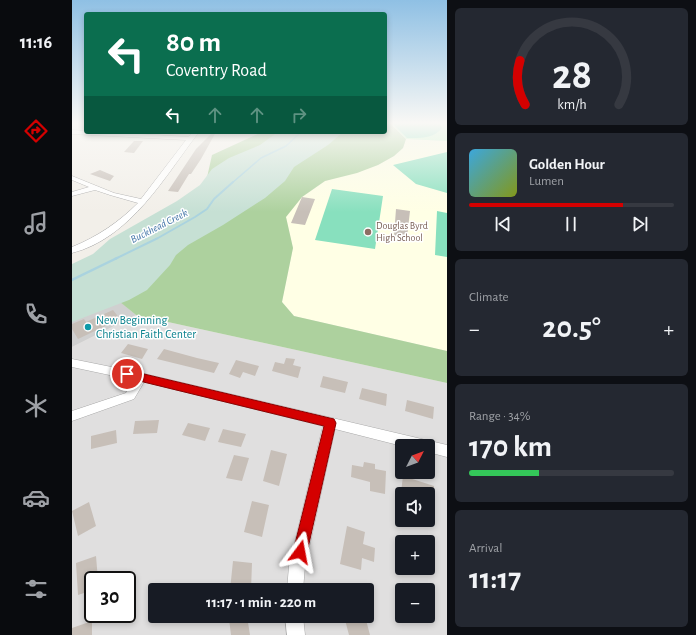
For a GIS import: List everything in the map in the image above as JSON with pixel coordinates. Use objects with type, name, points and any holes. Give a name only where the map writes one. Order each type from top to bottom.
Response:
[{"type":"street","points":[[72,250],[93,241],[110,230],[142,202],[179,153]]},
{"type":"street","points":[[72,178],[94,188],[142,202]]},
{"type":"street","points":[[72,194],[94,188]]},
{"type":"street","points":[[72,362],[397,439]]},
{"type":"street","points":[[72,416],[130,396],[140,377]]},
{"type":"street","points":[[296,583],[297,566],[330,423]]},
{"type":"street","points":[[435,448],[447,451]]},
{"type":"street","points":[[295,623],[296,635]]},
{"type":"shaded area","points":[[242,153],[316,153],[294,167],[285,181],[265,198],[188,245],[176,255],[170,265],[147,290],[129,300],[72,322],[72,264],[93,254],[110,239],[177,201],[200,185],[212,169],[229,158]]},
{"type":"shaded area","name":"Douglas Byrd High School","points":[[398,153],[447,153],[447,351],[294,316],[282,302],[293,248],[286,217],[302,197],[325,181],[378,165]]},
{"type":"shaded area","points":[[111,294],[136,315],[72,347],[72,308]]},
{"type":"shaded area","points":[[136,315],[447,383],[447,635],[72,635],[72,347]]},
{"type":"green space","points":[[217,153],[398,153],[378,165],[357,173],[325,181],[302,197],[286,217],[293,248],[282,302],[294,316],[447,351],[447,383],[136,315],[120,302],[126,244],[206,182],[212,155]]},
{"type":"green space","points":[[447,153],[447,193],[416,184],[393,165]]},
{"type":"green space","points":[[332,189],[383,196],[375,249],[315,240]]},
{"type":"green space","points":[[437,211],[447,213],[447,257],[435,255]]},
{"type":"building","points":[[194,153],[205,153],[178,192],[168,191]]},
{"type":"building","points":[[100,170],[114,176],[110,181],[90,174]]},
{"type":"building","points":[[302,197],[315,199],[305,225],[291,223]]},
{"type":"building","points":[[396,209],[410,211],[407,237],[394,236]]},
{"type":"building","name":"New Beginning Christian Faith Center","points":[[113,310],[120,319],[78,339],[72,329],[72,324],[84,319],[86,322]]},
{"type":"building","points":[[128,344],[148,349],[142,359],[121,353]]},
{"type":"building","points":[[164,349],[219,363],[214,373],[157,359]]},
{"type":"building","points":[[286,358],[295,359],[293,365],[301,367],[298,378],[272,371],[275,362],[284,364]]},
{"type":"building","points":[[236,360],[259,366],[255,376],[243,372],[240,378],[229,374]]},
{"type":"building","points":[[323,376],[348,382],[345,393],[320,387]]},
{"type":"building","points":[[362,388],[387,394],[386,406],[359,399]]},
{"type":"building","points":[[407,400],[434,407],[433,419],[405,411]]},
{"type":"building","points":[[159,420],[157,433],[133,434],[135,421]]},
{"type":"building","points":[[188,423],[210,428],[205,441],[182,435]]},
{"type":"building","points":[[223,429],[246,434],[241,447],[218,442]]},
{"type":"building","points":[[116,430],[117,443],[91,449],[91,436]]},
{"type":"building","points":[[271,450],[287,454],[279,486],[263,481]]},
{"type":"building","points":[[234,455],[249,458],[242,481],[226,478]]},
{"type":"building","points":[[364,462],[375,464],[375,469],[386,471],[385,494],[370,491],[370,482],[351,477],[352,465],[363,467]]},
{"type":"building","points":[[403,479],[412,479],[434,486],[434,487],[402,487]]},
{"type":"building","points":[[252,501],[269,505],[262,537],[244,532]]},
{"type":"building","points":[[89,502],[96,526],[78,536],[72,511]]},
{"type":"building","points":[[347,526],[365,532],[363,544],[375,548],[374,562],[362,558],[361,570],[340,564]]},
{"type":"building","points":[[96,556],[97,571],[84,571],[84,593],[78,595],[76,563]]},
{"type":"building","points":[[233,561],[252,563],[251,583],[231,583]]},
{"type":"building","points":[[86,623],[92,623],[92,635],[72,635],[72,628]]},
{"type":"building","points":[[230,623],[248,623],[250,635],[231,635]]},
{"type":"building","points":[[346,623],[367,623],[370,635],[349,635]]},
{"type":"waterway","name":"Buckhead Creek","points":[[232,183],[261,158],[272,153]]},
{"type":"waterway","name":"Buckhead Creek","points":[[115,259],[158,238],[195,217],[207,209],[214,199],[233,182]]},
{"type":"waterway","name":"Buckhead Creek","points":[[72,280],[117,258]]},
{"type":"place","name":"Douglas Byrd High School","points":[[368,232]]},
{"type":"place","name":"New Beginning Christian Faith Center","points":[[88,327]]},
{"type":"route","points":[[127,374],[330,423],[300,552]]}]
